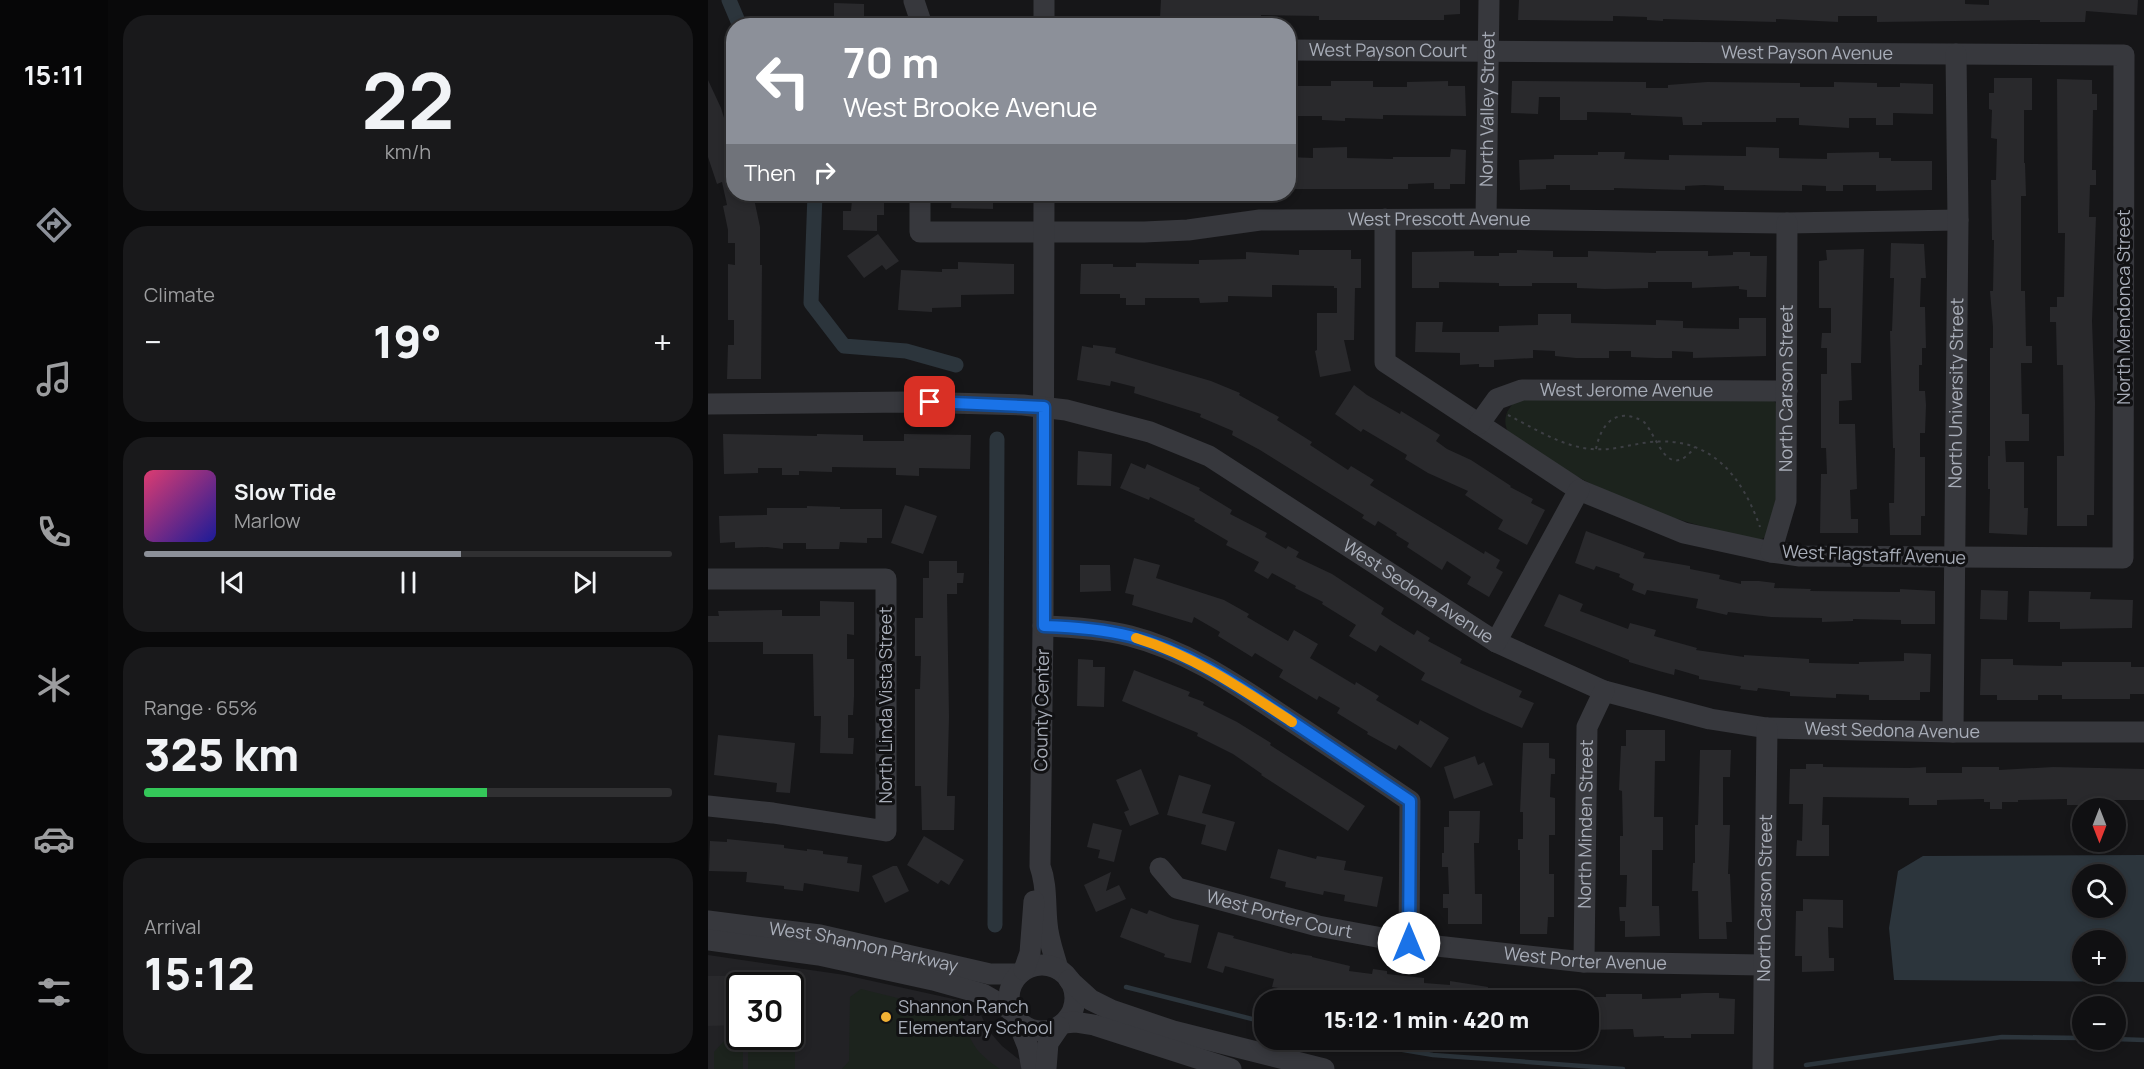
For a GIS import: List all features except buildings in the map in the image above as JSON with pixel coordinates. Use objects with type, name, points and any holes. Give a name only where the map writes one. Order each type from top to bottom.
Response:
[{"type":"street","points":[[1044,0],[1044,18]]},
{"type":"street","name":"North Valley Street","points":[[1486,219],[1489,0]]},
{"type":"street","points":[[914,1],[920,18]]},
{"type":"street","name":"West Payson Court","points":[[1296,50],[1489,50]]},
{"type":"street","name":"West Payson Avenue","points":[[1489,50],[2124,55]]},
{"type":"street","name":"North University Street","points":[[1953,732],[1958,220],[1956,54]]},
{"type":"street","name":"North Mendonca Street","points":[[2123,558],[2134,393],[2124,55]]},
{"type":"street","name":"West Prescott Avenue","points":[[920,201],[920,232],[1144,232],[1188,230],[1260,220],[1486,219],[1787,223],[1958,220]]},
{"type":"street","name":"County Center","points":[[1044,201],[1044,626],[1041,866],[1046,880],[1047,925],[1064,975]]},
{"type":"street","name":"West Flagstaff Avenue","points":[[1385,219],[1385,362],[1579,490],[1684,533],[1800,556],[2123,558]]},
{"type":"street","name":"North Carson Street","points":[[1771,552],[1786,501],[1787,223]]},
{"type":"street","name":"West Jerome Avenue","points":[[1479,424],[1497,399],[1522,390],[1787,391]]},
{"type":"street","name":"West Sedona Avenue","points":[[708,404],[991,403],[1044,407],[1108,420],[1150,432],[1209,456],[1496,642],[1604,691],[1710,719],[1767,728],[1953,732],[2144,732]]},
{"type":"street","points":[[1496,642],[1579,490]]},
{"type":"street","name":"North Linda Vista Street","points":[[708,579],[886,579],[886,831],[708,806]]},
{"type":"street","points":[[1044,626],[1114,633],[1150,642],[1182,655],[1229,680],[1410,801],[1409,943]]},
{"type":"street","name":"North Minden Street","points":[[1584,962],[1587,728],[1604,691]]},
{"type":"street","name":"North Carson Street","points":[[1763,1069],[1762,965],[1767,728]]},
{"type":"street","name":"County Center","points":[[1021,972],[1030,953],[1035,880],[1041,866]]},
{"type":"street","name":"West Porter Court","points":[[1160,868],[1177,888],[1318,926],[1409,943]]},
{"type":"street","name":"West Shannon Parkway","points":[[708,921],[820,935],[990,974],[1021,972]]},
{"type":"street","name":"West Shannon Parkway","points":[[708,940],[819,955],[933,980],[983,994],[1014,1016]]},
{"type":"street","name":"West Porter Avenue","points":[[1409,943],[1584,962],[1762,965]]},
{"type":"street","points":[[1032,1069],[1028,1047],[1014,1016],[1009,992],[1012,982],[1021,972],[1042,965],[1064,975],[1091,1000],[1111,1010],[1173,1031],[1324,1069]]},
{"type":"street","points":[[1046,1069],[1048,1043],[1070,1016],[1075,1004],[1074,992],[1064,975]]},
{"type":"street","points":[[1014,1016],[1028,1029],[1041,1032],[1075,1022],[1094,1025],[1231,1069]]},
{"type":"path","points":[[1492,406],[1568,444],[1596,449],[1614,449],[1656,442],[1678,442],[1695,447],[1723,463],[1744,489],[1771,552]]},
{"type":"path","points":[[1596,449],[1601,430],[1611,420],[1619,417],[1632,417],[1644,422],[1661,452],[1673,459],[1687,457],[1695,447]]},
{"type":"shaded area","points":[[1767,397],[1775,402],[1781,411],[1777,520],[1769,535],[1758,541],[1656,512],[1600,488],[1518,442],[1508,431],[1505,420],[1508,410],[1520,399]]},
{"type":"shaded area","points":[[2144,855],[2144,982],[2126,982],[2126,930],[2072,930],[2072,981],[1894,980],[1889,928],[1898,871],[1923,856]]},
{"type":"shaded area","name":"Shannon Ranch Elementary School","points":[[708,955],[845,975],[976,1004],[988,1030],[1002,1046],[1021,1061],[1021,1069],[708,1069]]},
{"type":"shaded area","points":[[861,989],[962,1014],[968,1032],[979,1052],[1000,1069],[842,1069],[849,1061],[850,997]]},
{"type":"shaded area","points":[[726,1039],[726,1050],[743,1050],[743,1069],[714,1069],[714,1052]]},
{"type":"shaded area","points":[[748,1050],[795,1050],[795,1069],[748,1069]]},
{"type":"waterway","points":[[729,0],[737,18]]},
{"type":"waterway","points":[[815,201],[811,303],[844,346],[906,351],[956,365]]},
{"type":"waterway","points":[[995,925],[997,439]]},
{"type":"waterway","points":[[1126,987],[1254,1019]]},
{"type":"waterway","points":[[1806,1065],[2002,1037],[2072,1038]]},
{"type":"waterway","points":[[2126,1039],[2144,1040]]},
{"type":"waterway","points":[[1403,1050],[1433,1055],[1623,1069]]},
{"type":"slow traffic","points":[[1136,638],[1204,665],[1292,722]]},
{"type":"place","name":"Shannon Ranch Elementary School","points":[[886,1017]]},
{"type":"route","points":[[930,402],[1044,407],[1044,626],[1079,628],[1131,636],[1204,665],[1410,801],[1409,943]]}]
